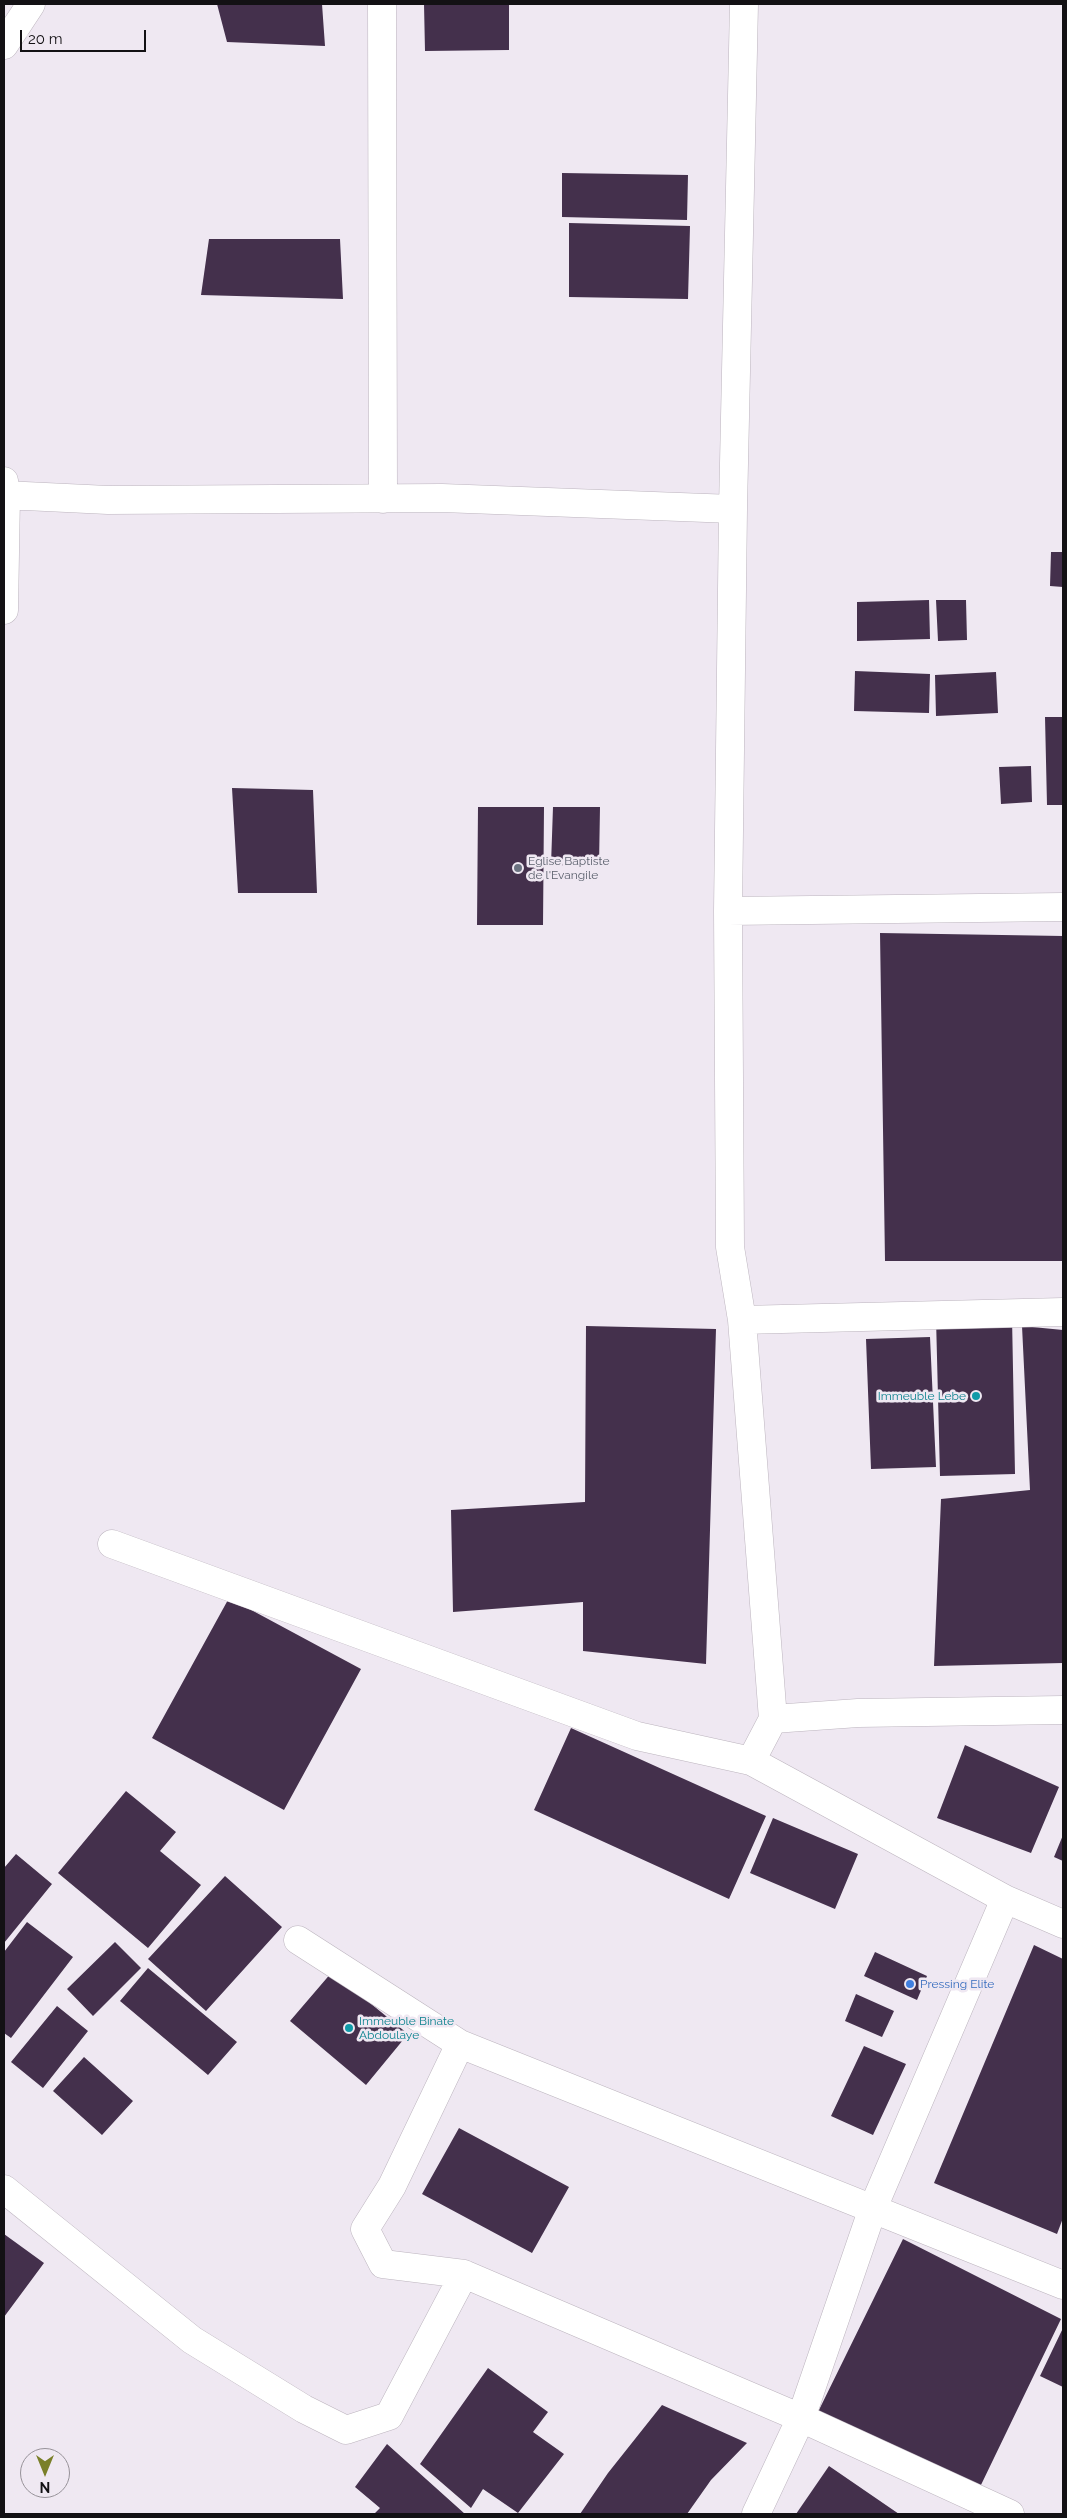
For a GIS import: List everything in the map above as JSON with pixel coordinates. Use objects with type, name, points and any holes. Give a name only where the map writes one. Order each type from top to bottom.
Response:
[{"type":"street","points":[[4,45],[31,4]]},
{"type":"street","points":[[382,4],[383,499]]},
{"type":"street","points":[[744,4],[733,509],[728,911],[730,1247],[742,1320],[773,1719],[751,1761]]},
{"type":"street","points":[[4,610],[4,491],[108,500],[442,498],[733,509]]},
{"type":"street","points":[[728,911],[1063,907]]},
{"type":"street","points":[[742,1320],[1063,1312]]},
{"type":"street","points":[[112,1544],[637,1736],[751,1761],[1005,1899],[1063,1924]]},
{"type":"street","points":[[773,1719],[858,1713],[1063,1710]]},
{"type":"street","points":[[756,2514],[801,2418],[873,2208],[1005,1899]]},
{"type":"street","points":[[298,1940],[460,2044],[1063,2285]]},
{"type":"street","points":[[460,2044],[392,2186],[365,2229],[383,2264],[464,2274],[801,2418],[1010,2514]]},
{"type":"street","points":[[4,2189],[192,2340],[304,2409],[346,2430],[389,2416],[464,2274]]},
{"type":"building","points":[[217,4],[322,4],[325,46],[227,42]]},
{"type":"building","points":[[424,4],[509,4],[509,50],[425,51]]},
{"type":"building","points":[[562,173],[688,175],[687,220],[562,217]]},
{"type":"building","points":[[569,223],[690,226],[688,299],[569,297]]},
{"type":"building","points":[[209,239],[340,239],[343,299],[201,295]]},
{"type":"building","points":[[1051,552],[1063,552],[1063,587],[1050,586]]},
{"type":"building","points":[[929,600],[930,639],[857,641],[857,602]]},
{"type":"building","points":[[936,600],[966,600],[967,640],[938,641]]},
{"type":"building","points":[[855,671],[930,674],[929,713],[854,711]]},
{"type":"building","points":[[996,672],[998,713],[936,716],[935,675]]},
{"type":"building","points":[[1045,717],[1063,717],[1063,805],[1047,805]]},
{"type":"building","points":[[1031,766],[1032,802],[1001,804],[999,767]]},
{"type":"building","points":[[232,788],[313,790],[317,893],[238,893]]},
{"type":"building","points":[[478,807],[544,807],[543,925],[477,925]]},
{"type":"building","points":[[553,807],[600,807],[599,866],[551,865]]},
{"type":"building","points":[[880,933],[1063,936],[1063,1261],[885,1261]]},
{"type":"building","name":"Immeuble Lebe","points":[[1012,1317],[1015,1474],[940,1476],[936,1318]]},
{"type":"building","points":[[586,1326],[716,1329],[706,1664],[583,1651],[583,1602],[453,1612],[451,1510],[585,1502]]},
{"type":"building","points":[[1022,1326],[1063,1330],[1063,1663],[934,1666],[941,1499],[1030,1490]]},
{"type":"building","points":[[930,1337],[936,1467],[871,1469],[866,1339]]},
{"type":"building","points":[[229,1598],[361,1669],[284,1810],[152,1738]]},
{"type":"building","points":[[571,1728],[766,1816],[729,1899],[534,1810]]},
{"type":"building","points":[[965,1745],[1059,1787],[1031,1853],[937,1818]]},
{"type":"building","points":[[126,1791],[176,1832],[160,1851],[201,1885],[148,1948],[58,1873]]},
{"type":"building","points":[[773,1818],[858,1854],[835,1909],[750,1873]]},
{"type":"building","points":[[1063,1835],[1063,1861],[1054,1857]]},
{"type":"building","points":[[16,1854],[52,1884],[4,1943],[4,1868]]},
{"type":"building","points":[[225,1876],[282,1927],[206,2011],[148,1959]]},
{"type":"building","points":[[27,1922],[73,1957],[11,2038],[4,2033],[4,1952]]},
{"type":"building","points":[[115,1942],[141,1968],[93,2016],[67,1989]]},
{"type":"building","points":[[1034,1945],[1063,1959],[1063,2218],[1057,2234],[934,2183]]},
{"type":"building","points":[[875,1952],[927,1976],[917,2000],[864,1976]]},
{"type":"building","points":[[148,1968],[237,2042],[208,2075],[120,2001]]},
{"type":"building","name":"Immeuble Binate Abdoulaye","points":[[332,1972],[408,2034],[366,2085],[290,2021]]},
{"type":"building","points":[[856,1994],[894,2011],[882,2037],[845,2021]]},
{"type":"building","points":[[57,2006],[88,2031],[43,2088],[11,2062]]},
{"type":"building","points":[[864,2046],[906,2064],[873,2135],[831,2116]]},
{"type":"building","points":[[84,2057],[133,2101],[102,2135],[53,2091]]},
{"type":"building","points":[[459,2128],[569,2187],[532,2253],[422,2194]]},
{"type":"building","points":[[4,2234],[44,2263],[4,2317]]},
{"type":"building","points":[[903,2239],[1061,2319],[980,2487],[817,2414]]},
{"type":"building","points":[[1063,2328],[1063,2387],[1040,2376]]},
{"type":"building","points":[[488,2368],[548,2412],[533,2432],[564,2454],[518,2513],[483,2489],[471,2508],[420,2464]]},
{"type":"building","points":[[662,2405],[747,2443],[711,2480],[687,2514],[580,2514],[608,2473]]},
{"type":"building","points":[[387,2444],[465,2514],[374,2514],[380,2508],[355,2487]]},
{"type":"building","points":[[829,2466],[899,2514],[796,2514]]},
{"type":"place","name":"Eglise Baptiste de l'Evangile","points":[[518,868]]},
{"type":"place","name":"Immeuble Lebe","points":[[976,1396]]},
{"type":"place","name":"Pressing Elite","points":[[910,1984]]},
{"type":"place","name":"Immeuble Binate Abdoulaye","points":[[349,2028]]}]
